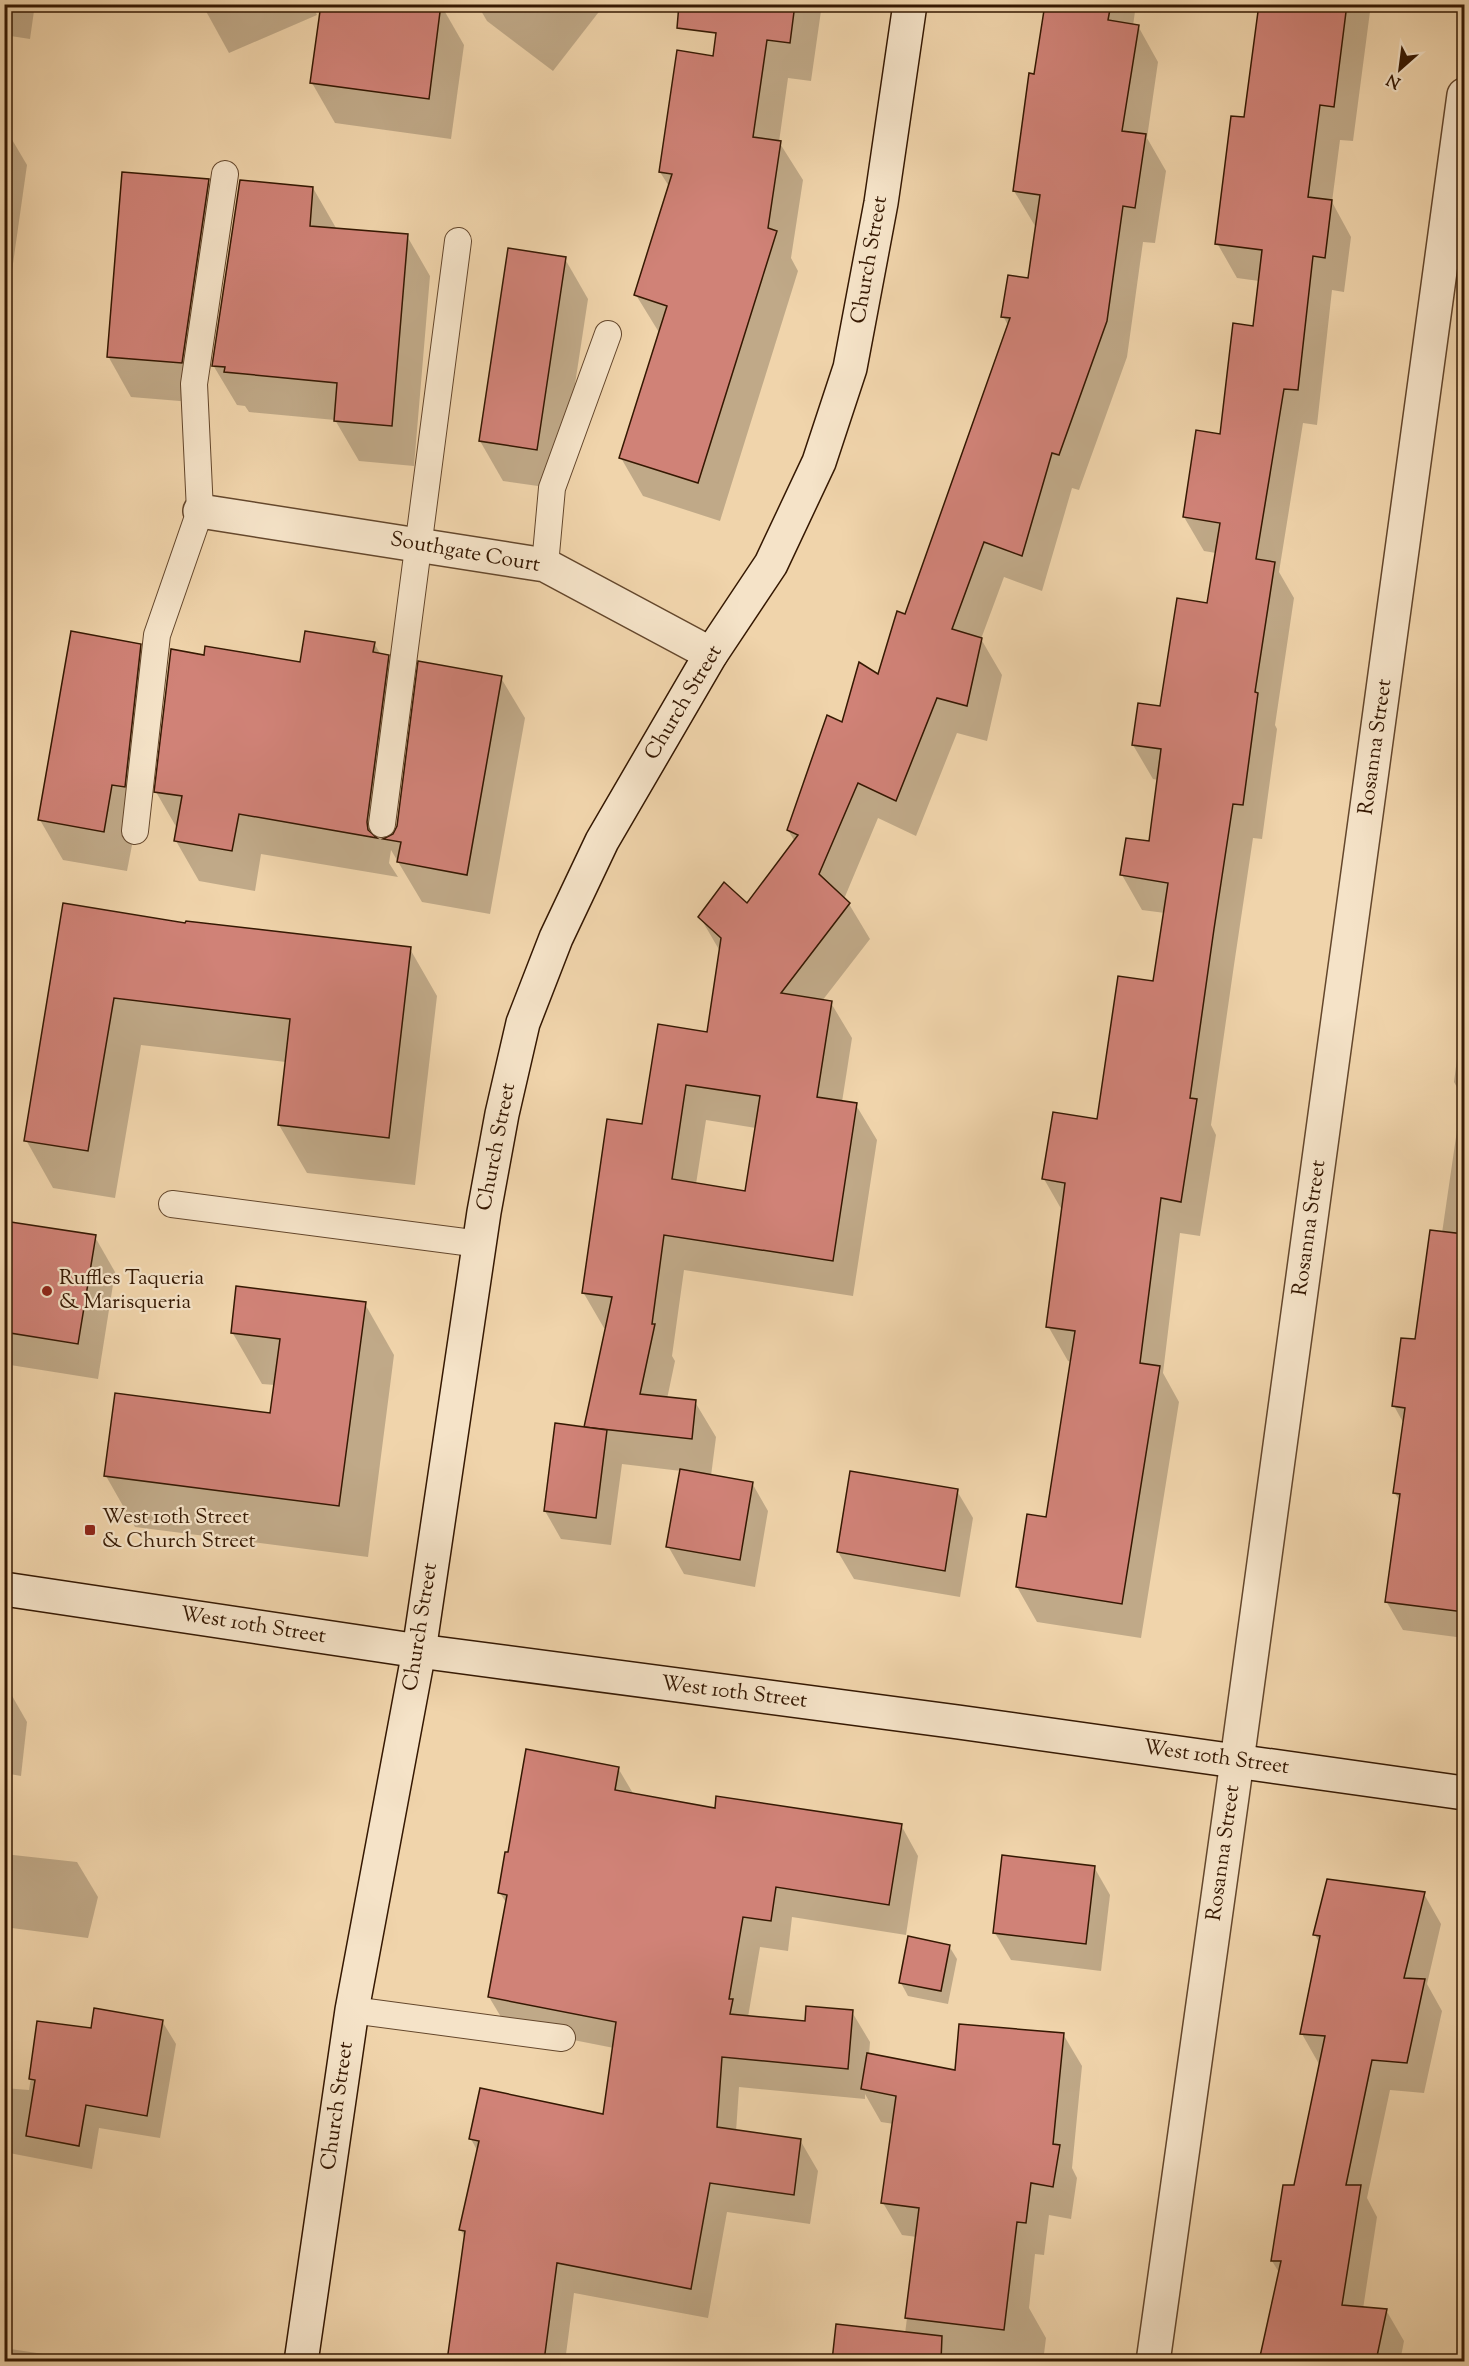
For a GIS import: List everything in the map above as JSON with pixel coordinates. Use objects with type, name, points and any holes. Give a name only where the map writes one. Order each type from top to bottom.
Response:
[{"type":"street","name":"Church Street","points":[[301,2361],[352,2010],[419,1651],[480,1244],[502,1114],[523,1023],[556,938],[602,841],[711,654],[771,564],[819,462],[850,368],[881,203],[910,4]]},
{"type":"street","name":"Rosanna Street","points":[[1153,2361],[1238,1761],[1464,95]]},
{"type":"street","name":"Southgate Court","points":[[200,511],[544,565],[711,654]]},
{"type":"street","name":"West 10th Street","points":[[4,1589],[419,1651],[1464,1793]]},
{"type":"lane","points":[[135,831],[157,635],[200,511],[194,384],[225,174]]},
{"type":"lane","points":[[382,824],[458,241]]},
{"type":"lane","points":[[544,565],[552,488],[608,334]]},
{"type":"lane","points":[[172,1204],[480,1244]]},
{"type":"lane","points":[[352,2010],[562,2038]]},
{"type":"building","points":[[321,4],[441,4],[429,99],[310,83]]},
{"type":"building","points":[[679,4],[795,4],[790,43],[767,40],[753,137],[781,141],[768,228],[777,231],[698,483],[619,458],[667,306],[634,295],[672,174],[659,172],[677,50],[713,56],[716,33],[677,28]]},
{"type":"building","points":[[1045,4],[1111,4],[1108,20],[1139,25],[1122,131],[1146,134],[1135,208],[1123,206],[1107,321],[1059,455],[1052,453],[1022,556],[984,542],[952,629],[982,638],[967,706],[937,698],[896,801],[858,783],[819,874],[850,903],[781,993],[832,1001],[817,1097],[857,1103],[833,1261],[664,1235],[652,1324],[655,1324],[640,1394],[696,1400],[692,1439],[584,1427],[612,1297],[582,1293],[607,1119],[642,1124],[658,1024],[707,1032],[721,938],[698,917],[724,882],[747,903],[798,835],[787,830],[827,715],[842,722],[859,662],[878,674],[897,611],[905,614],[1010,318],[1001,317],[1008,275],[1028,278],[1040,195],[1013,191],[1029,73],[1034,74]],"holes":[[[686,1085],[760,1096],[745,1191],[672,1179]]]},
{"type":"building","points":[[1259,4],[1347,4],[1334,107],[1320,105],[1308,197],[1332,200],[1325,258],[1313,256],[1298,390],[1284,389],[1256,559],[1275,562],[1255,692],[1258,693],[1243,805],[1233,804],[1214,929],[1190,1098],[1197,1099],[1181,1202],[1161,1198],[1140,1363],[1160,1366],[1122,1604],[1016,1587],[1027,1514],[1046,1517],[1075,1331],[1046,1327],[1065,1183],[1042,1179],[1053,1112],[1097,1119],[1118,976],[1153,981],[1168,883],[1120,875],[1126,838],[1149,841],[1161,749],[1132,745],[1138,703],[1160,706],[1177,598],[1207,603],[1220,523],[1183,517],[1196,430],[1220,434],[1233,323],[1253,326],[1262,250],[1215,244],[1231,116],[1244,117]]},
{"type":"building","points":[[122,172],[209,179],[182,363],[107,357]]},
{"type":"building","points":[[240,180],[313,187],[310,226],[408,234],[392,426],[334,421],[337,383],[224,372],[225,367],[212,366]]},
{"type":"building","points":[[508,248],[566,257],[537,450],[479,441]]},
{"type":"building","points":[[71,631],[141,644],[125,787],[112,785],[104,832],[38,820]]},
{"type":"building","points":[[305,631],[375,642],[373,652],[389,655],[367,822],[368,830],[377,838],[239,814],[232,851],[174,841],[182,796],[154,792],[171,649],[204,655],[205,646],[300,662]]},
{"type":"building","points":[[418,661],[502,676],[467,875],[397,862],[401,842],[383,839],[393,834],[397,826]]},
{"type":"building","points":[[63,903],[185,923],[186,921],[411,947],[389,1138],[278,1125],[290,1019],[114,998],[88,1151],[24,1141]]},
{"type":"building","points":[[4,1221],[96,1235],[78,1344],[4,1332]]},
{"type":"building","points":[[1430,1230],[1464,1234],[1464,1612],[1385,1602],[1400,1494],[1393,1493],[1405,1408],[1392,1406],[1401,1338],[1415,1339]]},
{"type":"building","points":[[236,1286],[366,1302],[339,1506],[104,1476],[115,1393],[270,1413],[280,1339],[231,1333]]},
{"type":"building","points":[[555,1423],[607,1430],[596,1518],[544,1511]]},
{"type":"building","points":[[680,1469],[753,1482],[740,1560],[666,1547]]},
{"type":"building","points":[[850,1471],[958,1489],[945,1571],[837,1552]]},
{"type":"building","points":[[526,1749],[619,1767],[615,1790],[715,1808],[716,1796],[902,1824],[889,1905],[776,1887],[771,1921],[743,1917],[729,1999],[733,1999],[730,2014],[805,2021],[806,2006],[853,2010],[848,2069],[722,2057],[717,2127],[801,2139],[794,2195],[710,2183],[691,2289],[557,2263],[544,2361],[447,2361],[465,2231],[459,2230],[479,2141],[469,2139],[480,2088],[603,2114],[616,2022],[488,1997],[507,1895],[498,1893],[505,1852],[508,1852]]},
{"type":"building","points":[[1002,1855],[1095,1866],[1086,1944],[993,1933]]},
{"type":"building","points":[[1327,1879],[1425,1892],[1404,1978],[1425,1979],[1407,2063],[1372,2060],[1346,2185],[1361,2185],[1342,2305],[1387,2309],[1376,2361],[1259,2361],[1281,2261],[1271,2261],[1283,2185],[1294,2185],[1325,2036],[1300,2034],[1320,1936],[1313,1935]]},
{"type":"building","points":[[908,1936],[950,1945],[941,1991],[899,1983]]},
{"type":"building","points":[[94,2008],[163,2020],[147,2116],[86,2105],[79,2146],[26,2136],[35,2080],[29,2079],[37,2021],[91,2028]]},
{"type":"building","points":[[959,2024],[1064,2033],[1053,2144],[1060,2145],[1053,2187],[1031,2183],[1026,2223],[1017,2222],[1004,2330],[905,2318],[919,2208],[881,2203],[896,2096],[861,2089],[867,2053],[955,2070]]},
{"type":"building","points":[[836,2324],[942,2336],[941,2361],[832,2361]]},
{"type":"place","name":"Ruffles Taqueria & Marisqueria","points":[[47,1291]]},
{"type":"place","name":"West 10th Street & Church Street","points":[[90,1530]]}]
